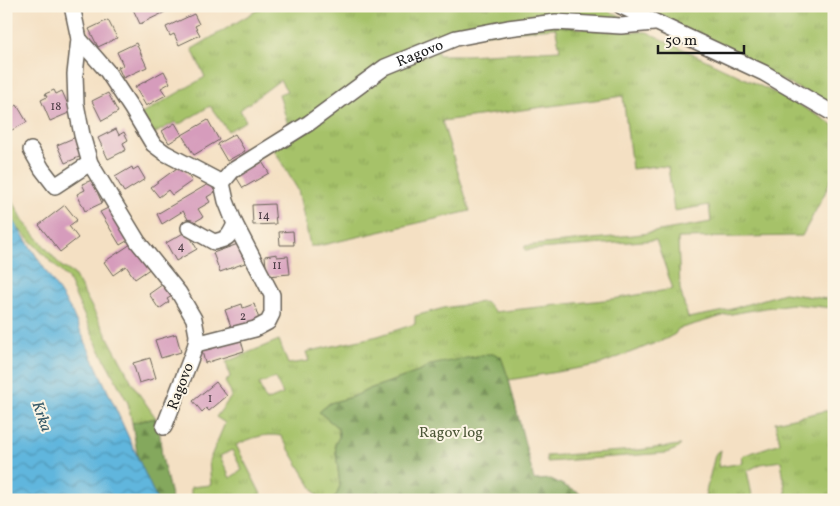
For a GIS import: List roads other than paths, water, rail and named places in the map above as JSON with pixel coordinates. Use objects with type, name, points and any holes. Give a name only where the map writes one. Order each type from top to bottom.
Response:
[{"type":"street","name":"Ragovo","points":[[72,6],[79,39],[75,74],[76,104],[90,163],[138,242],[178,293],[194,320],[197,334],[196,344],[164,427]]},
{"type":"street","name":"Ragovo","points":[[621,6],[764,74],[834,114]]},
{"type":"street","name":"Ragovo","points":[[222,183],[232,171],[309,123],[385,67],[456,38],[508,28],[556,22],[620,26],[654,23]]},
{"type":"street","name":"Ragovo","points":[[79,39],[107,71],[153,144],[165,153],[222,183],[226,201],[235,224],[272,295],[272,314],[268,322],[255,329],[196,344]]},
{"type":"street","points":[[31,150],[55,186],[90,163]]},
{"type":"street","points":[[189,228],[214,242],[225,239],[230,235],[235,224]]},
{"type":"water","name":"Krka","points":[[6,209],[71,310],[157,500],[7,500]]},
{"type":"park label","name":"Ragov log","points":[[451,432]]}]
